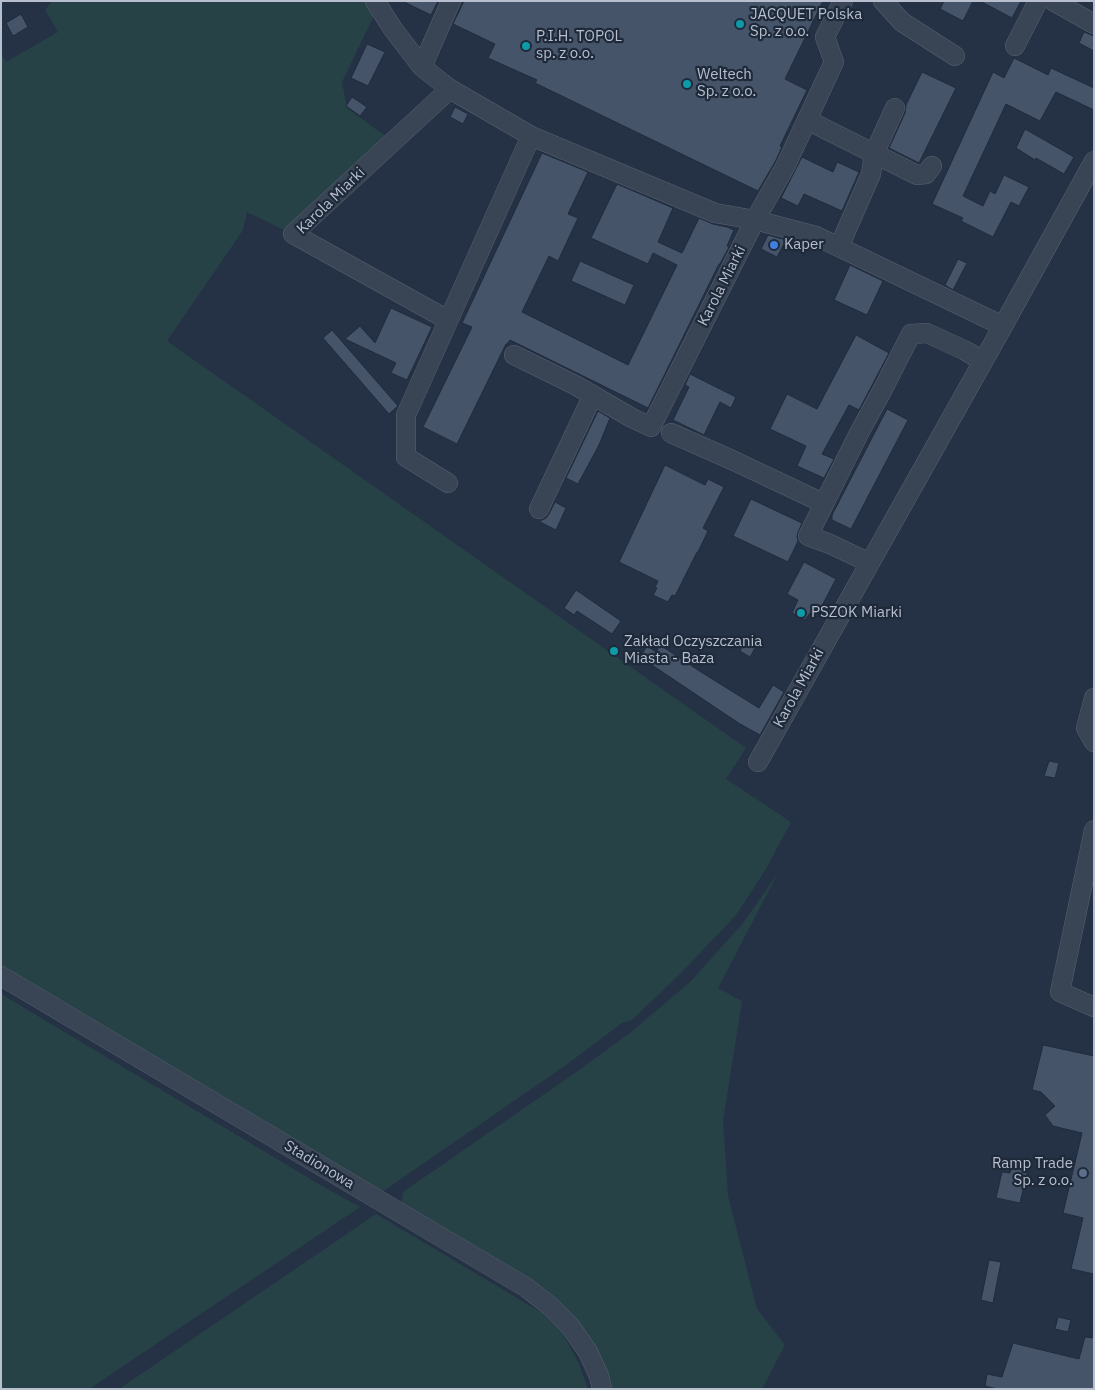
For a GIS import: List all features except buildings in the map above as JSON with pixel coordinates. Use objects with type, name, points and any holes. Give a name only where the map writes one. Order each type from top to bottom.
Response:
[{"type":"street","points":[[375,1],[393,30],[422,67],[450,89],[530,136],[715,213],[755,220],[816,236],[1003,326]]},
{"type":"street","points":[[422,67],[451,1]]},
{"type":"street","name":"Karola Miarki","points":[[514,355],[651,427],[755,220],[784,167],[834,62],[825,37],[843,1]]},
{"type":"street","points":[[883,1],[902,22],[955,56]]},
{"type":"street","points":[[1014,46],[1038,1]]},
{"type":"street","points":[[1053,1],[1094,24]]},
{"type":"street","name":"Karola Miarki","points":[[448,320],[293,234],[450,89]]},
{"type":"street","points":[[839,247],[871,174],[874,154],[895,108]]},
{"type":"street","points":[[807,120],[917,175],[926,174],[932,166]]},
{"type":"street","points":[[448,483],[406,458],[406,415],[530,136]]},
{"type":"street","name":"Karola Miarki","points":[[758,762],[1094,161]]},
{"type":"street","points":[[870,563],[808,536],[823,503],[911,334],[927,333],[983,361]]},
{"type":"street","points":[[539,509],[593,396]]},
{"type":"street","points":[[671,433],[823,503]]},
{"type":"street","points":[[1094,698],[1086,728],[1094,742]]},
{"type":"street","points":[[1094,830],[1060,992],[1094,1007]]},
{"type":"street","name":"Stadionowa","points":[[1,976],[527,1288],[550,1306],[570,1326],[588,1352],[599,1376],[602,1389]]},
{"type":"green space","points":[[52,1],[381,1],[342,82],[347,108],[392,141],[290,233],[247,212],[243,230],[167,341],[746,748],[726,779],[791,822],[766,869],[736,915],[683,971],[632,1020],[622,1023],[566,1065],[379,1194],[1,968],[1,53],[6,62],[58,32],[45,10]]},
{"type":"green space","points":[[778,873],[718,988],[742,1001],[723,1121],[728,1196],[757,1309],[785,1345],[762,1389],[607,1389],[575,1323],[401,1205],[403,1192],[631,1032],[691,981],[744,922]]},
{"type":"green space","points":[[1,994],[360,1207],[89,1389],[1,1389]]},
{"type":"green space","points":[[376,1214],[542,1313],[562,1332],[579,1364],[588,1389],[119,1389]]},
{"type":"place","name":"JACQUET Polska Sp. z o.o.","points":[[740,24]]},
{"type":"place","name":"P.I.H. TOPOL sp. z o.o.","points":[[526,46]]},
{"type":"place","name":"Weltech Sp. z o.o.","points":[[687,84]]},
{"type":"place","name":"Kaper","points":[[774,245]]},
{"type":"place","name":"PSZOK Miarki","points":[[801,613]]},
{"type":"place","name":"Zakład Oczyszczania Miasta - Baza","points":[[614,651]]},
{"type":"place","name":"Ramp Trade Sp. z o.o.","points":[[1083,1173]]}]
